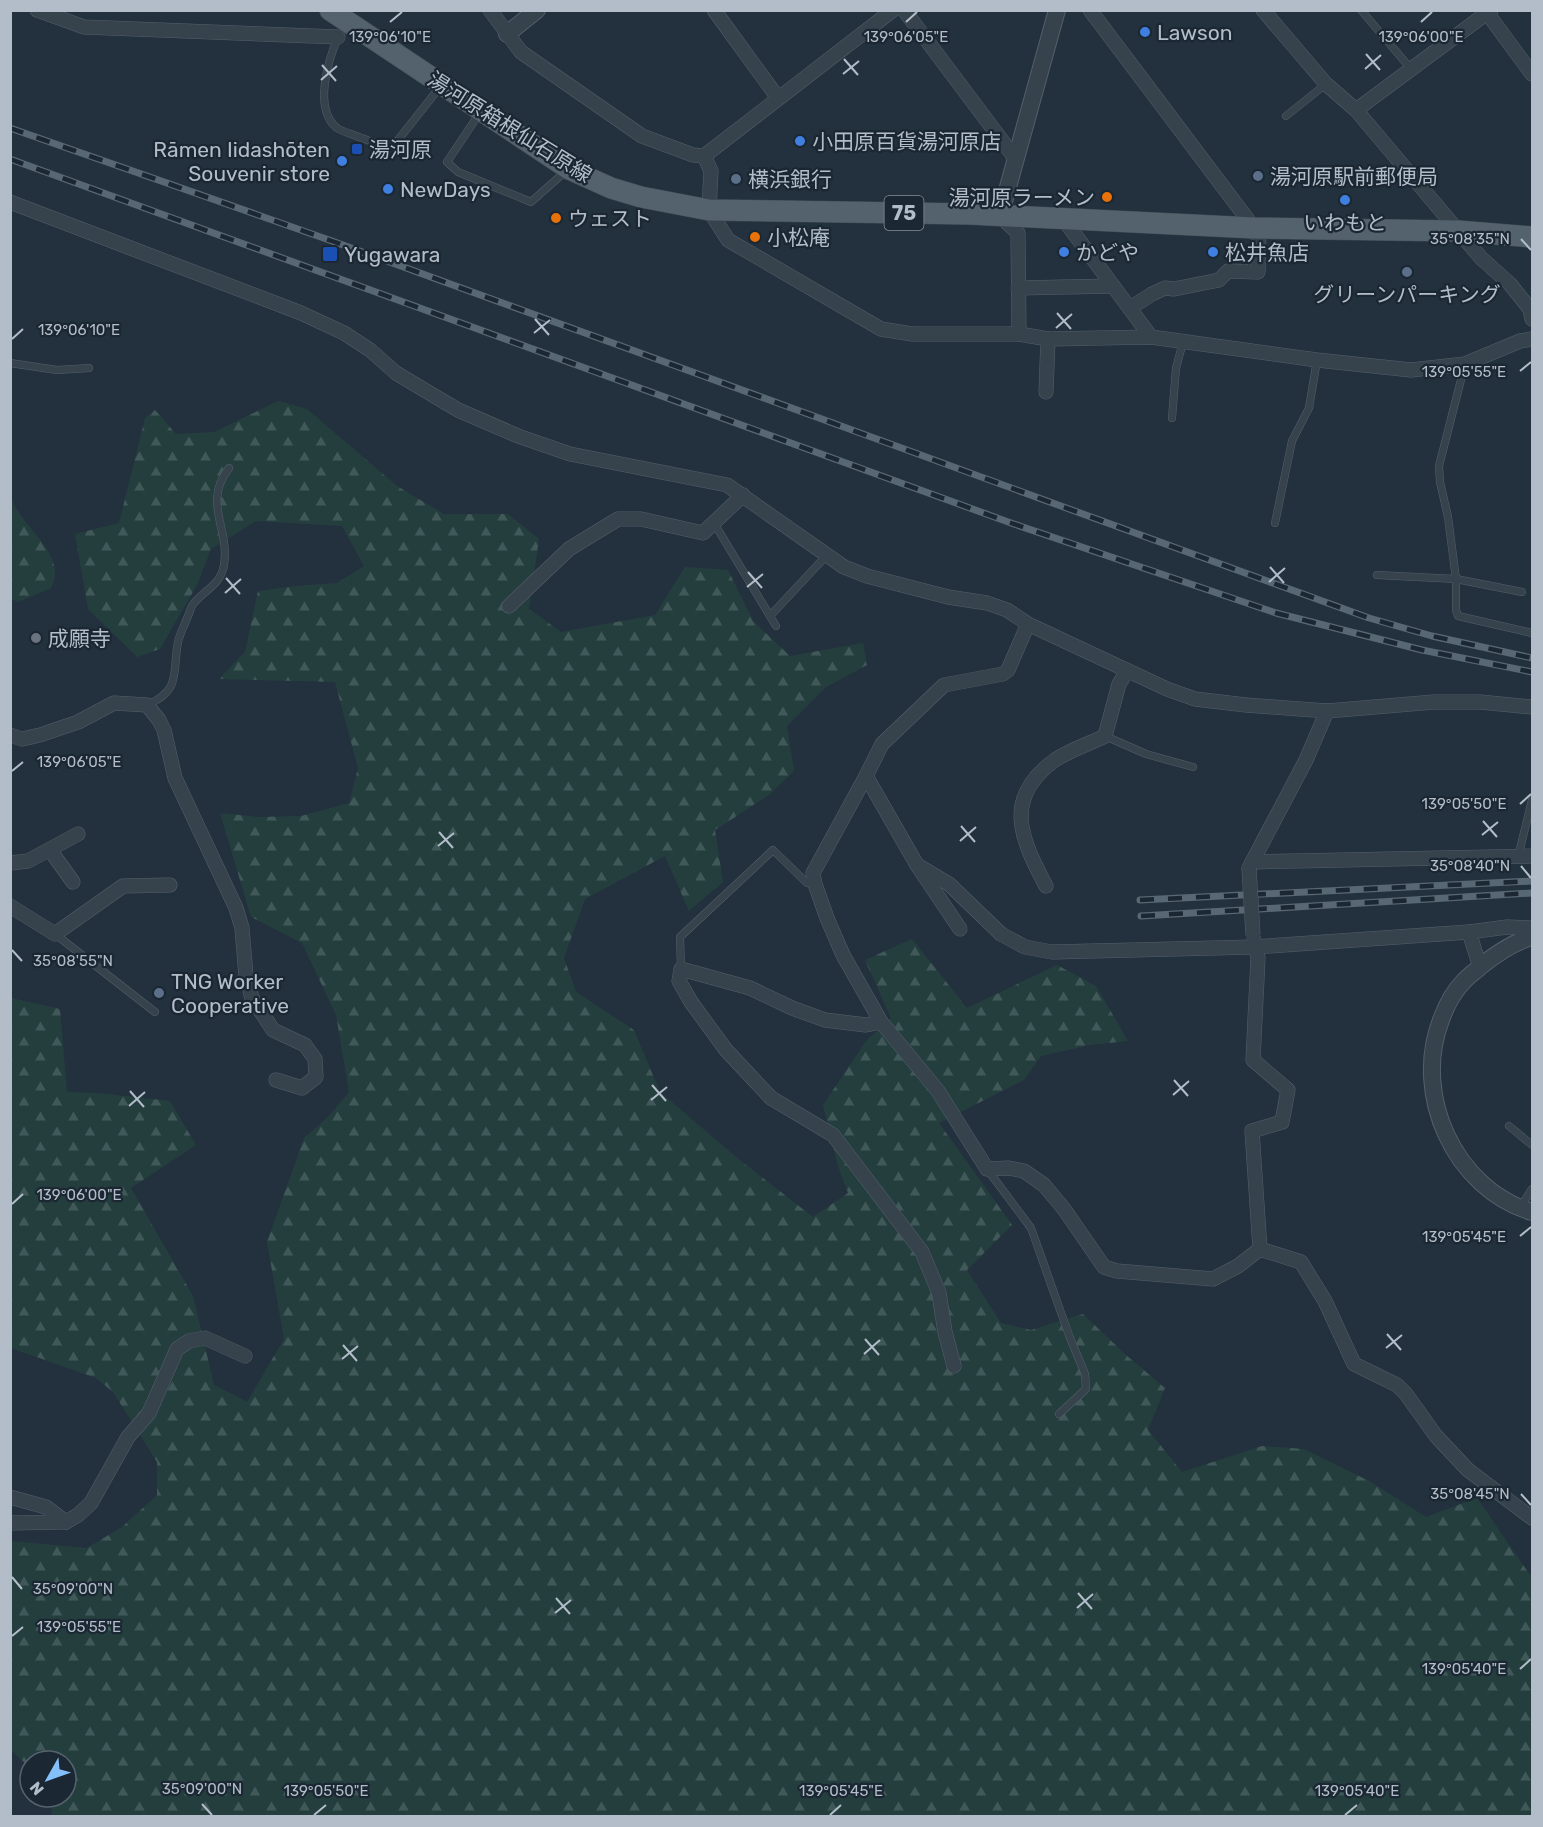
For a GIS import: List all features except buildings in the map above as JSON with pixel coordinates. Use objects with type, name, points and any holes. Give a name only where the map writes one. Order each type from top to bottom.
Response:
[{"type":"main road","name":"湯河原箱根仙石原線","points":[[338,23],[441,84],[569,169],[611,188],[641,197],[710,210],[1000,216],[1257,228],[1458,231],[1533,237]]},
{"type":"street","points":[[37,10],[84,27],[338,23]]},
{"type":"street","points":[[490,10],[521,52],[642,136],[693,155],[704,156],[893,10]]},
{"type":"street","points":[[507,34],[537,10]]},
{"type":"street","points":[[714,10],[778,98]]},
{"type":"street","points":[[904,10],[1015,158]]},
{"type":"street","points":[[1019,334],[1018,233],[1000,216],[1057,10]]},
{"type":"street","points":[[1090,10],[1257,228],[1258,272],[1228,271],[1219,280],[1174,289],[1165,288],[1130,308]]},
{"type":"street","points":[[1263,10],[1326,84],[1356,110],[1481,258],[1510,284],[1532,312]]},
{"type":"street","points":[[1356,110],[1488,12],[1533,74]]},
{"type":"street","points":[[704,156],[711,171],[710,210],[728,240],[880,329],[912,334],[1019,334],[1048,339],[1151,337],[1317,360],[1411,370],[1466,364],[1520,341],[1533,339]]},
{"type":"street","points":[[10,202],[312,318],[344,333],[370,350],[396,373],[458,410],[518,436],[570,454],[727,485],[844,567],[867,576],[948,597],[987,603],[1007,610],[1029,624],[1127,671],[1195,699],[1327,711],[1434,702],[1480,702],[1533,707]]},
{"type":"street","points":[[1064,220],[1151,337]]},
{"type":"street","points":[[1018,288],[1113,286]]},
{"type":"street","points":[[1046,392],[1048,339]]},
{"type":"street","points":[[510,606],[569,549],[618,519],[642,519],[704,533],[743,495]]},
{"type":"street","points":[[1029,624],[1008,670],[1003,674],[944,684],[882,744],[813,873],[827,918],[843,955],[881,1022],[938,1091],[987,1169],[1009,1168],[1024,1171],[1044,1185],[1064,1209],[1104,1267],[1214,1279],[1238,1266],[1260,1249]]},
{"type":"street","points":[[1046,886],[1028,852],[1020,813],[1026,792],[1036,776],[1056,759],[1105,736],[1119,684],[1127,671]]},
{"type":"street","points":[[10,735],[22,739],[40,735],[78,722],[114,703],[147,705],[159,720],[164,730],[175,778],[236,908],[242,928],[246,976],[252,998],[273,1030],[305,1045],[315,1059],[316,1077],[302,1088],[276,1080]]},
{"type":"street","points":[[1260,1249],[1252,1131],[1282,1122],[1288,1090],[1253,1060],[1258,958],[1254,941],[1250,865],[1306,760],[1327,711]]},
{"type":"street","points":[[866,776],[917,865],[960,929]]},
{"type":"street","points":[[10,863],[28,861],[78,834]]},
{"type":"street","points":[[50,850],[73,882]]},
{"type":"street","points":[[1250,865],[1526,856]]},
{"type":"street","points":[[917,865],[949,884],[1001,934],[1025,947],[1052,952],[1469,932],[1507,927],[1533,928]]},
{"type":"street","points":[[10,906],[56,934],[123,886],[170,885]]},
{"type":"street","points":[[1469,932],[1480,967]]},
{"type":"street","points":[[1526,1210],[1506,1202],[1477,1179],[1447,1139],[1437,1113],[1432,1081],[1432,1058],[1435,1035],[1447,1005],[1463,981],[1498,953],[1533,937]]},
{"type":"street","points":[[881,1022],[866,1025],[825,1020],[792,1008],[750,988],[681,969],[679,981],[691,1002],[726,1050],[771,1098],[833,1135],[922,1252],[939,1293],[945,1332],[954,1366]]},
{"type":"street","points":[[1260,1249],[1300,1262],[1325,1300],[1354,1364],[1397,1385],[1436,1436],[1468,1470],[1533,1518]]},
{"type":"street","points":[[10,1523],[66,1521],[78,1515],[91,1503],[128,1437],[149,1413],[177,1349],[189,1341],[205,1338],[245,1356]]},
{"type":"street","points":[[10,1497],[46,1507],[66,1521]]},
{"type":"lane","points":[[1361,10],[1411,69]]},
{"type":"lane","points":[[338,23],[329,57],[324,99],[326,114],[338,128],[381,146],[394,145],[441,84]]},
{"type":"lane","points":[[1286,116],[1326,84]]},
{"type":"lane","points":[[481,111],[447,162],[458,172],[531,202],[569,169]]},
{"type":"lane","points":[[1172,418],[1176,368],[1183,342]]},
{"type":"lane","points":[[1275,522],[1292,441],[1309,408],[1317,360]]},
{"type":"lane","points":[[10,363],[57,370],[89,368]]},
{"type":"lane","points":[[1466,364],[1439,466],[1456,579],[1455,610],[1458,616],[1533,633]]},
{"type":"lane","points":[[147,705],[159,700],[169,692],[174,683],[178,640],[193,604],[219,579],[224,566],[224,547],[215,501],[221,478],[229,468]]},
{"type":"lane","points":[[714,523],[777,626]]},
{"type":"lane","points":[[770,616],[827,555]]},
{"type":"lane","points":[[1377,574],[1456,579],[1522,592]]},
{"type":"lane","points":[[1105,736],[1146,754],[1193,767]]},
{"type":"lane","points":[[1526,856],[1533,800]]},
{"type":"lane","points":[[681,969],[680,937],[773,850],[807,883],[815,884]]},
{"type":"lane","points":[[56,934],[154,1012]]},
{"type":"lane","points":[[1509,1126],[1533,1145]]},
{"type":"lane","points":[[987,1169],[1032,1228],[1070,1338],[1085,1374],[1086,1389],[1059,1414]]},
{"type":"lane","points":[[1526,1210],[1533,1189]]},
{"type":"green space","points":[[278,401],[307,409],[397,486],[444,514],[508,514],[539,539],[529,609],[561,632],[655,615],[685,567],[728,570],[753,621],[790,656],[863,643],[867,665],[826,687],[787,726],[794,771],[769,795],[715,830],[723,882],[689,911],[665,856],[585,899],[564,958],[576,992],[634,1030],[660,1092],[736,1157],[813,1217],[848,1193],[838,1166],[823,1105],[866,1041],[891,1018],[865,960],[912,939],[967,1008],[1057,965],[1096,986],[1128,1041],[1090,1045],[1041,1056],[1024,1080],[939,1123],[1012,1225],[967,1270],[1001,1323],[1031,1330],[1083,1314],[1165,1388],[1148,1430],[1182,1472],[1262,1446],[1304,1449],[1371,1482],[1426,1517],[1477,1498],[1532,1578],[1532,1816],[52,1816],[52,1809],[78,1809],[78,1749],[18,1749],[18,1757],[11,1750],[11,1541],[87,1548],[122,1527],[157,1495],[157,1462],[113,1392],[96,1378],[11,1348],[11,998],[60,1009],[67,1092],[170,1101],[196,1145],[131,1188],[193,1296],[214,1385],[247,1402],[284,1339],[267,1242],[304,1138],[328,1117],[349,1092],[336,1015],[302,943],[251,917],[220,813],[259,817],[301,816],[349,803],[358,768],[335,682],[219,679],[245,652],[258,591],[337,583],[364,566],[342,526],[256,521],[211,549],[197,585],[160,649],[137,657],[88,609],[75,534],[119,523],[145,418],[155,410],[176,434],[214,432]]},
{"type":"green space","points":[[11,496],[21,516],[50,554],[55,574],[51,588],[18,602],[11,599]]},
{"type":"railway","points":[[10,128],[332,241],[1369,618],[1432,636],[1532,658]]},
{"type":"railway","points":[[10,159],[1011,523],[1276,613],[1422,650],[1532,672]]},
{"type":"railway","points":[[1140,900],[1532,881]]},
{"type":"railway","points":[[1141,916],[1532,893]]},
{"type":"place","name":"Lawson","points":[[1145,32]]},
{"type":"place","name":"小田原百貨湯河原店","points":[[800,141]]},
{"type":"place","name":"湯河原","points":[[357,149]]},
{"type":"place","name":"Rāmen Iidashōten Souvenir store","points":[[342,161]]},
{"type":"place","name":"湯河原駅前郵便局","points":[[1258,176]]},
{"type":"place","name":"横浜銀行","points":[[736,179]]},
{"type":"place","name":"NewDays","points":[[388,189]]},
{"type":"place","name":"湯河原ラーメン","points":[[1107,197]]},
{"type":"place","name":"いわもと","points":[[1345,200]]},
{"type":"place","name":"ウェスト","points":[[556,218]]},
{"type":"place","name":"小松庵","points":[[755,237]]},
{"type":"place","name":"かどや","points":[[1064,252]]},
{"type":"place","name":"松井魚店","points":[[1213,252]]},
{"type":"place","name":"Yugawara","points":[[330,254]]},
{"type":"place","name":"グリーンパーキング","points":[[1407,272]]},
{"type":"place","name":"成願寺","points":[[36,638]]},
{"type":"place","name":"TNG Worker Cooperative","points":[[159,993]]}]
